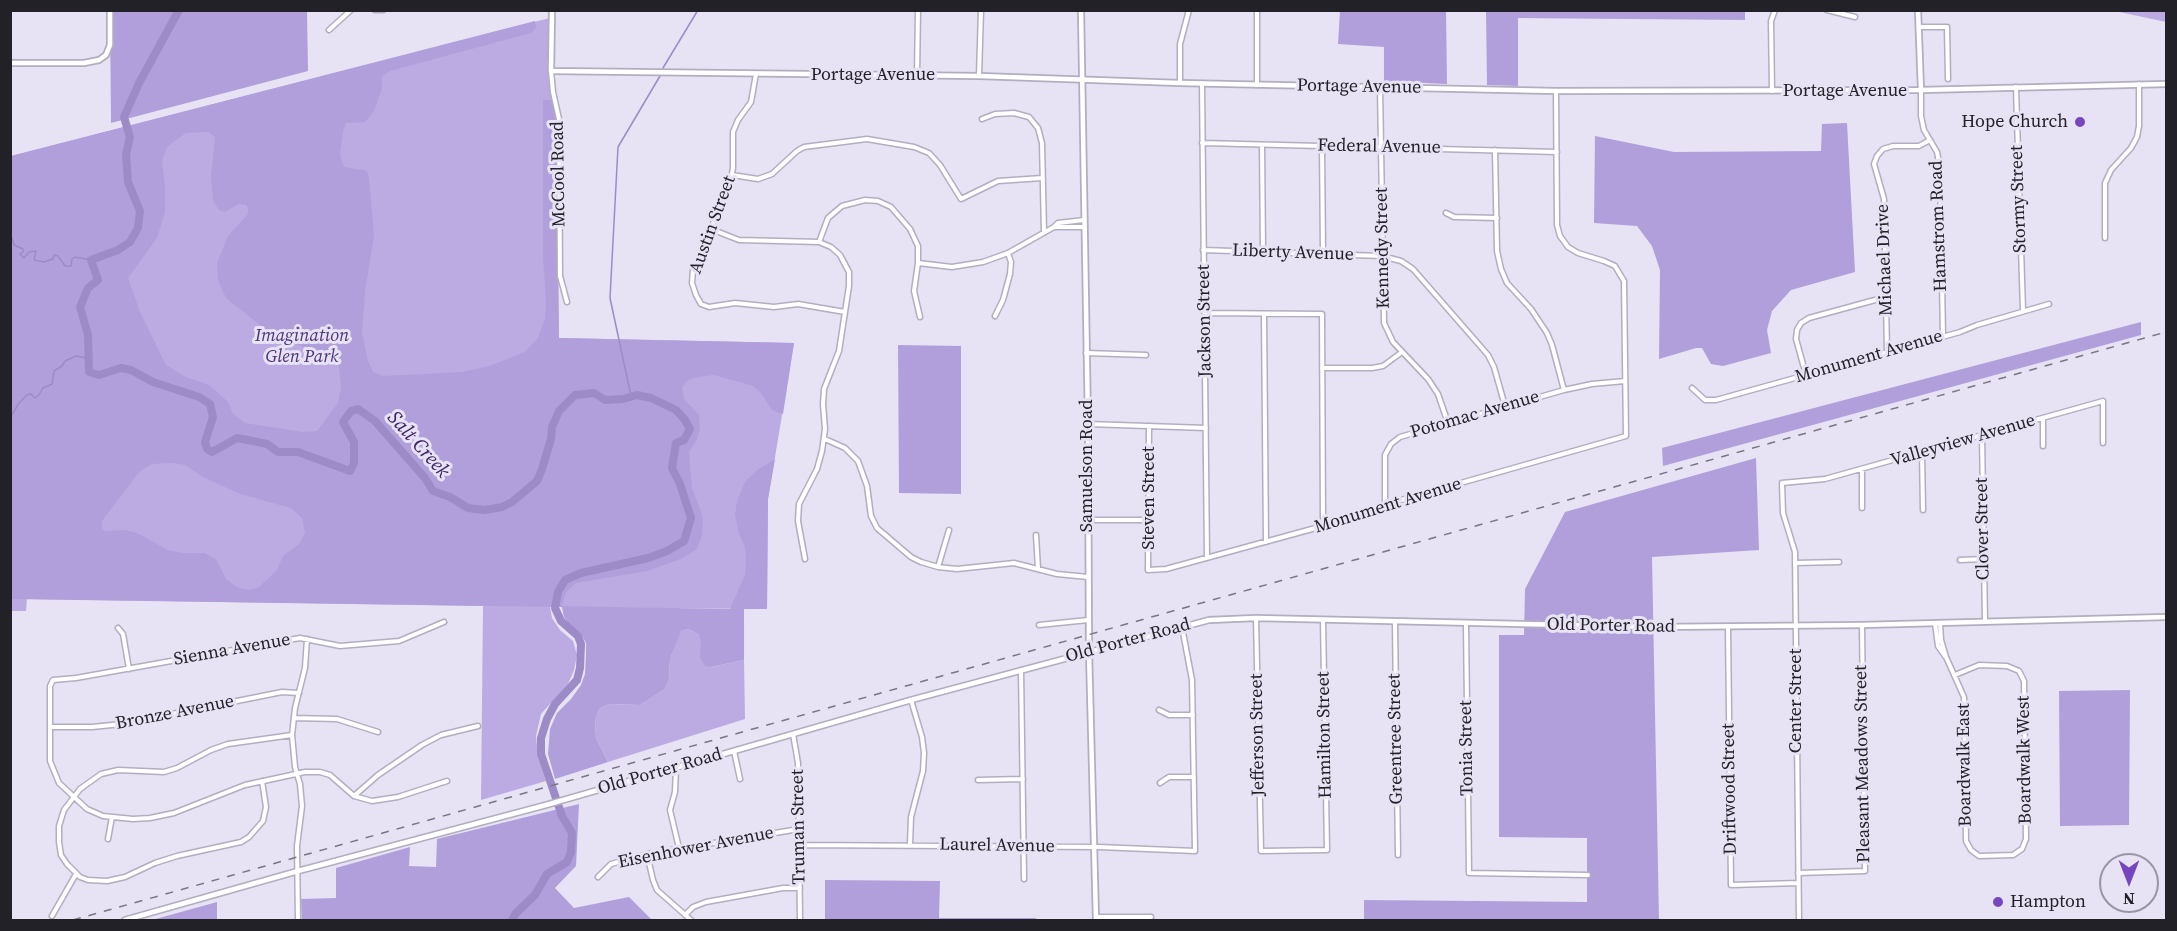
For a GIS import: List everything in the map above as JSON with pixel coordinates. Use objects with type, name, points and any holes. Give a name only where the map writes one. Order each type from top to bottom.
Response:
[{"type":"street","points":[[10,63],[84,63],[99,60],[106,55],[110,45],[110,10]]},
{"type":"street","points":[[329,30],[351,10]]},
{"type":"street","points":[[375,10],[383,10]]},
{"type":"street","name":"McCool Road","points":[[552,10],[551,71],[559,129],[560,276],[567,302]]},
{"type":"street","points":[[917,75],[918,10]]},
{"type":"street","points":[[979,76],[981,10]]},
{"type":"street","name":"Samuelson Road","points":[[1081,10],[1088,424],[1088,620],[1096,919]]},
{"type":"street","points":[[1180,83],[1180,44],[1189,10]]},
{"type":"street","points":[[1257,10],[1257,85]]},
{"type":"street","points":[[1772,92],[1771,21],[1775,10]]},
{"type":"street","points":[[1827,10],[1855,17]]},
{"type":"street","name":"Hamstrom Road","points":[[1918,10],[1920,116],[1924,130],[1937,152],[1940,168],[1943,337]]},
{"type":"street","points":[[1919,27],[1947,27],[1947,79]]},
{"type":"street","name":"Portage Avenue","points":[[551,71],[979,76],[1202,84],[1556,91],[1772,92],[2166,84]]},
{"type":"street","name":"Austin Street","points":[[756,74],[752,102],[738,120],[734,132],[732,176],[728,192],[695,264],[693,276],[696,295],[701,304],[713,307],[735,303],[774,307],[798,304],[845,313]]},
{"type":"street","name":"Jackson Street","points":[[1202,84],[1207,558]]},
{"type":"street","points":[[2105,238],[2105,183],[2111,170],[2131,148],[2137,137],[2139,84]]},
{"type":"street","name":"Stormy Street","points":[[2016,87],[2023,311]]},
{"type":"street","name":"Kennedy Street","points":[[1380,88],[1384,323],[1393,342],[1433,387],[1444,407],[1448,423]]},
{"type":"street","points":[[1556,91],[1557,225],[1560,237],[1568,247],[1578,253],[1615,266],[1624,281],[1625,381]]},
{"type":"street","points":[[982,119],[995,114],[1014,113],[1029,117],[1038,128],[1042,143],[1044,232]]},
{"type":"street","points":[[732,176],[752,179],[766,177],[778,170],[804,147],[867,139],[914,147],[929,153],[940,165],[962,199],[998,181],[1042,178]]},
{"type":"street","name":"Michael Drive","points":[[1887,352],[1884,199],[1874,165],[1876,156],[1883,149],[1893,146],[1919,146],[1930,140]]},
{"type":"street","name":"Federal Avenue","points":[[1202,143],[1557,152]]},
{"type":"street","points":[[1262,145],[1263,252]]},
{"type":"street","points":[[1322,146],[1323,253]]},
{"type":"street","points":[[1495,150],[1497,251],[1504,277],[1531,309],[1547,333],[1564,390]]},
{"type":"street","points":[[819,242],[824,225],[837,210],[860,201],[878,201],[891,207],[910,229],[918,246],[914,291],[920,316]]},
{"type":"street","points":[[1446,213],[1454,217],[1497,218]]},
{"type":"street","points":[[918,263],[964,266],[983,262],[1008,253],[1058,223],[1084,219]]},
{"type":"street","points":[[1054,227],[1084,227]]},
{"type":"street","points":[[711,229],[739,240],[819,242],[837,251],[847,266],[849,279],[837,358],[824,389],[825,439],[817,469],[800,504],[798,521],[805,559]]},
{"type":"street","name":"Liberty Avenue","points":[[1203,250],[1382,256],[1401,261],[1413,269],[1488,355],[1505,406]]},
{"type":"street","points":[[995,316],[1004,300],[1010,274],[1011,262],[1008,253]]},
{"type":"street","points":[[1806,375],[1796,339],[1797,330],[1802,323],[1809,318],[1886,297]]},
{"type":"street","name":"Monument Avenue","points":[[1692,388],[1701,397],[1711,401],[1943,337],[2049,304]]},
{"type":"street","points":[[1204,313],[1322,314],[1323,526]]},
{"type":"street","points":[[1264,314],[1266,542]]},
{"type":"street","points":[[1322,368],[1383,366],[1402,352]]},
{"type":"street","points":[[1086,354],[1146,355]]},
{"type":"street","name":"Monument Avenue","points":[[1148,570],[1166,569],[1323,526],[1354,520],[1401,500],[1626,436],[1625,381]]},
{"type":"street","name":"Potomac Avenue","points":[[1385,507],[1385,455],[1391,444],[1400,437],[1564,390],[1592,384],[1625,381]]},
{"type":"street","name":"Valleyview Avenue","points":[[1782,483],[1812,482],[2103,401],[2103,443]]},
{"type":"street","points":[[2043,419],[2043,446]]},
{"type":"street","points":[[1088,424],[1206,428]]},
{"type":"street","name":"Steven Street","points":[[1148,570],[1149,426]]},
{"type":"street","name":"Clover Street","points":[[1982,436],[1984,622]]},
{"type":"street","points":[[825,439],[845,448],[858,461],[867,486],[873,523],[882,534],[911,556],[938,567],[970,568],[1014,563],[1067,576],[1088,577]]},
{"type":"street","points":[[1922,452],[1923,510]]},
{"type":"street","points":[[1862,469],[1862,508]]},
{"type":"street","name":"Center Street","points":[[1782,483],[1783,513],[1792,540],[1795,563],[1799,921]]},
{"type":"street","points":[[1087,520],[1149,520]]},
{"type":"street","points":[[938,567],[949,530]]},
{"type":"street","points":[[1036,535],[1038,569]]},
{"type":"street","points":[[1960,560],[1984,559]]},
{"type":"street","points":[[1795,563],[1839,562]]},
{"type":"street","name":"Old Porter Road","points":[[125,921],[571,798],[911,700],[1209,620],[1256,618],[1466,624],[1728,627],[2166,617]]},
{"type":"street","name":"Jefferson Street","points":[[1256,618],[1261,851],[1327,850]]},
{"type":"street","points":[[1039,625],[1088,620]]},
{"type":"street","name":"Hamilton Street","points":[[1323,620],[1327,850]]},
{"type":"street","name":"Sienna Avenue","points":[[51,727],[50,686],[53,680],[129,669],[300,638],[340,646],[368,646],[399,641],[444,622]]},
{"type":"street","name":"Greentree Street","points":[[1395,622],[1398,855]]},
{"type":"street","name":"Boardwalk East","points":[[1937,623],[1946,657],[1964,697],[1966,841],[1968,847],[1975,854],[1983,856],[2010,856],[2018,852],[2025,844]]},
{"type":"street","name":"Tonia Street","points":[[1466,624],[1469,873],[1588,875]]},
{"type":"street","name":"Pleasant Meadows Street","points":[[1797,873],[1865,872],[1862,625]]},
{"type":"street","points":[[1160,783],[1169,777],[1194,777],[1191,666],[1182,627]]},
{"type":"street","name":"Driftwood Street","points":[[1728,627],[1731,885],[1798,883]]},
{"type":"street","points":[[118,628],[123,634],[129,669]]},
{"type":"street","points":[[298,921],[297,846],[302,806],[292,735],[305,668],[307,639]]},
{"type":"street","name":"Boardwalk West","points":[[1955,675],[1979,665],[2013,667],[2022,676],[2025,844]]},
{"type":"street","points":[[1021,670],[1024,879]]},
{"type":"street","name":"Bronze Avenue","points":[[51,727],[92,728],[122,724],[282,692],[299,693]]},
{"type":"street","points":[[910,845],[911,818],[924,763],[922,737],[911,700]]},
{"type":"street","points":[[1159,710],[1169,715],[1193,715]]},
{"type":"street","points":[[294,718],[337,719],[378,732]]},
{"type":"street","points":[[354,796],[378,775],[422,745],[441,735],[478,726]]},
{"type":"street","points":[[51,727],[52,769],[59,783],[87,809],[103,816],[140,819],[164,816],[245,785],[309,772],[325,773],[354,796],[367,801],[384,800],[415,793],[447,781]]},
{"type":"street","name":"Truman Street","points":[[793,734],[797,757],[800,921]]},
{"type":"street","points":[[262,781],[266,807],[263,821],[249,837],[241,842],[166,859],[114,880],[88,880],[76,874],[64,860],[59,842],[61,817],[73,797],[87,783],[107,772],[118,770],[164,772],[228,744],[292,735]]},
{"type":"street","points":[[734,752],[740,779]]},
{"type":"street","points":[[676,767],[675,792],[670,810],[679,848]]},
{"type":"street","name":"Laurel Avenue","points":[[800,845],[1094,847],[1195,851],[1194,777]]},
{"type":"street","points":[[978,780],[1023,779]]},
{"type":"street","points":[[108,840],[112,817]]},
{"type":"street","name":"Eisenhower Avenue","points":[[598,877],[611,864],[647,854],[799,829]]},
{"type":"street","points":[[647,854],[652,880],[657,890],[691,921]]},
{"type":"street","points":[[52,916],[76,874]]},
{"type":"street","points":[[685,915],[693,907],[705,902],[783,888],[800,888]]},
{"type":"street","points":[[1096,919],[1151,916]]},
{"type":"green space","points":[[2115,11],[2166,11],[2166,22]]},
{"type":"green space","name":"Imagination Glen Park","points":[[550,18],[551,94],[556,118],[559,338],[794,343],[768,499],[767,609],[550,607],[552,618],[560,630],[573,641],[577,655],[568,684],[541,714],[536,736],[538,757],[546,781],[481,800],[483,606],[27,599],[26,611],[11,611],[11,156]]},
{"type":"green space","points":[[688,629],[698,634],[701,640],[701,657],[711,667],[744,660],[745,719],[608,762],[596,738],[595,721],[599,709],[609,704],[640,705],[665,689],[669,679],[670,659],[678,637],[681,631]]},
{"type":"shaded area","points":[[110,11],[307,11],[308,71],[111,123]]},
{"type":"shaded area","points":[[1340,11],[1446,11],[1447,84],[1384,81],[1384,47],[1338,44]]},
{"type":"shaded area","points":[[1486,11],[1745,11],[1745,20],[1518,18],[1518,86],[1487,85]]},
{"type":"shaded area","name":"Imagination Glen Park","points":[[535,21],[536,28],[531,33],[390,71],[382,76],[382,88],[374,111],[365,122],[346,123],[340,155],[344,167],[367,171],[369,178],[374,235],[365,292],[362,333],[368,361],[373,372],[383,376],[462,372],[489,366],[525,352],[538,338],[545,319],[546,300],[543,258],[543,100],[552,100],[556,118],[559,338],[794,343],[783,414],[772,410],[761,393],[753,386],[714,375],[688,380],[682,387],[684,399],[699,415],[700,429],[689,452],[692,488],[703,517],[702,535],[697,549],[681,559],[647,571],[576,583],[566,592],[562,606],[730,609],[745,575],[746,562],[745,547],[739,534],[735,515],[737,501],[745,482],[757,470],[775,459],[768,499],[767,609],[744,609],[744,660],[711,667],[705,666],[700,657],[701,641],[698,634],[688,629],[681,631],[670,659],[669,679],[665,689],[640,705],[609,704],[599,709],[595,721],[596,738],[608,762],[555,779],[548,754],[550,729],[557,713],[581,685],[585,674],[586,656],[586,643],[581,634],[570,627],[564,617],[562,607],[11,599],[11,156]],"holes":[[[208,132],[215,137],[211,176],[213,201],[219,210],[225,212],[238,204],[246,205],[248,208],[248,214],[228,236],[217,263],[218,280],[226,298],[270,333],[286,341],[328,355],[339,367],[341,388],[338,403],[317,431],[303,432],[245,423],[233,414],[228,402],[209,385],[186,377],[166,365],[140,312],[128,278],[157,238],[165,212],[162,160],[168,146],[186,133]],[[152,464],[185,465],[203,477],[240,494],[291,508],[302,518],[305,533],[299,544],[283,556],[277,570],[259,587],[249,590],[237,587],[226,579],[216,559],[204,553],[168,550],[137,533],[102,529],[102,521],[139,472]]]},
{"type":"shaded area","points":[[1847,123],[1855,272],[1791,290],[1772,311],[1767,330],[1771,353],[1723,366],[1711,364],[1702,348],[1659,359],[1660,270],[1652,246],[1637,226],[1594,223],[1595,136],[1674,152],[1821,151],[1822,124]]},
{"type":"shaded area","points":[[2141,322],[2141,335],[1663,466],[1662,448]]},
{"type":"shaded area","points":[[898,345],[961,346],[961,494],[899,493]]},
{"type":"shaded area","points":[[1756,458],[1759,550],[1652,557],[1659,920],[1364,920],[1364,900],[1587,902],[1587,838],[1499,837],[1499,635],[1524,635],[1525,589],[1565,512]]},
{"type":"shaded area","points":[[2130,690],[2129,825],[2060,826],[2059,691]]},
{"type":"shaded area","points":[[579,804],[576,866],[555,888],[574,908],[629,897],[652,920],[302,920],[301,899],[336,898],[336,868],[410,847],[409,866],[436,867],[437,839]]},
{"type":"shaded area","points":[[825,880],[940,881],[939,918],[1036,918],[1036,920],[825,920]]},
{"type":"shaded area","points":[[217,902],[217,920],[152,920]]},
{"type":"waterway","name":"Salt Creek","points":[[179,10],[139,83],[124,117],[130,137],[126,154],[128,182],[140,211],[138,228],[130,242],[118,250],[91,260],[98,280],[88,288],[80,307],[88,335],[89,372],[99,375],[121,368],[131,370],[153,382],[199,397],[210,404],[213,417],[205,442],[207,449],[212,452],[237,438],[267,444],[278,452],[298,452],[350,471],[354,463],[354,442],[343,422],[351,411],[358,409],[375,421],[425,478],[433,491],[450,497],[468,508],[485,510],[502,507],[512,502],[537,481],[551,439],[552,427],[559,411],[575,395],[594,393],[605,400],[637,395],[651,398],[676,410],[690,429],[684,440],[676,443],[672,468],[691,518],[684,541],[648,558],[581,573],[565,580],[558,592],[555,608],[561,621],[578,636],[581,644],[580,668],[577,680],[555,704],[547,719],[541,738],[541,754],[562,816],[572,833],[571,852],[567,862],[547,874],[535,895],[512,920]]},
{"type":"waterway","points":[[663,68],[698,10]]},
{"type":"waterway","points":[[631,396],[610,298],[618,147],[660,76]]},
{"type":"waterway","points":[[10,238],[14,245],[23,249],[20,254],[24,258],[29,252],[36,251],[34,260],[44,262],[53,259],[54,255],[58,256],[65,266],[71,266],[72,259],[75,257],[91,260]]},
{"type":"waterway","points":[[10,418],[27,395],[31,394],[35,398],[43,388],[52,384],[54,371],[65,361],[76,356],[90,359]]},
{"type":"railway","points":[[73,920],[2166,332]]},
{"type":"place","name":"Hope Church","points":[[2080,122]]},
{"type":"place","name":"Hampton","points":[[1998,902]]}]
